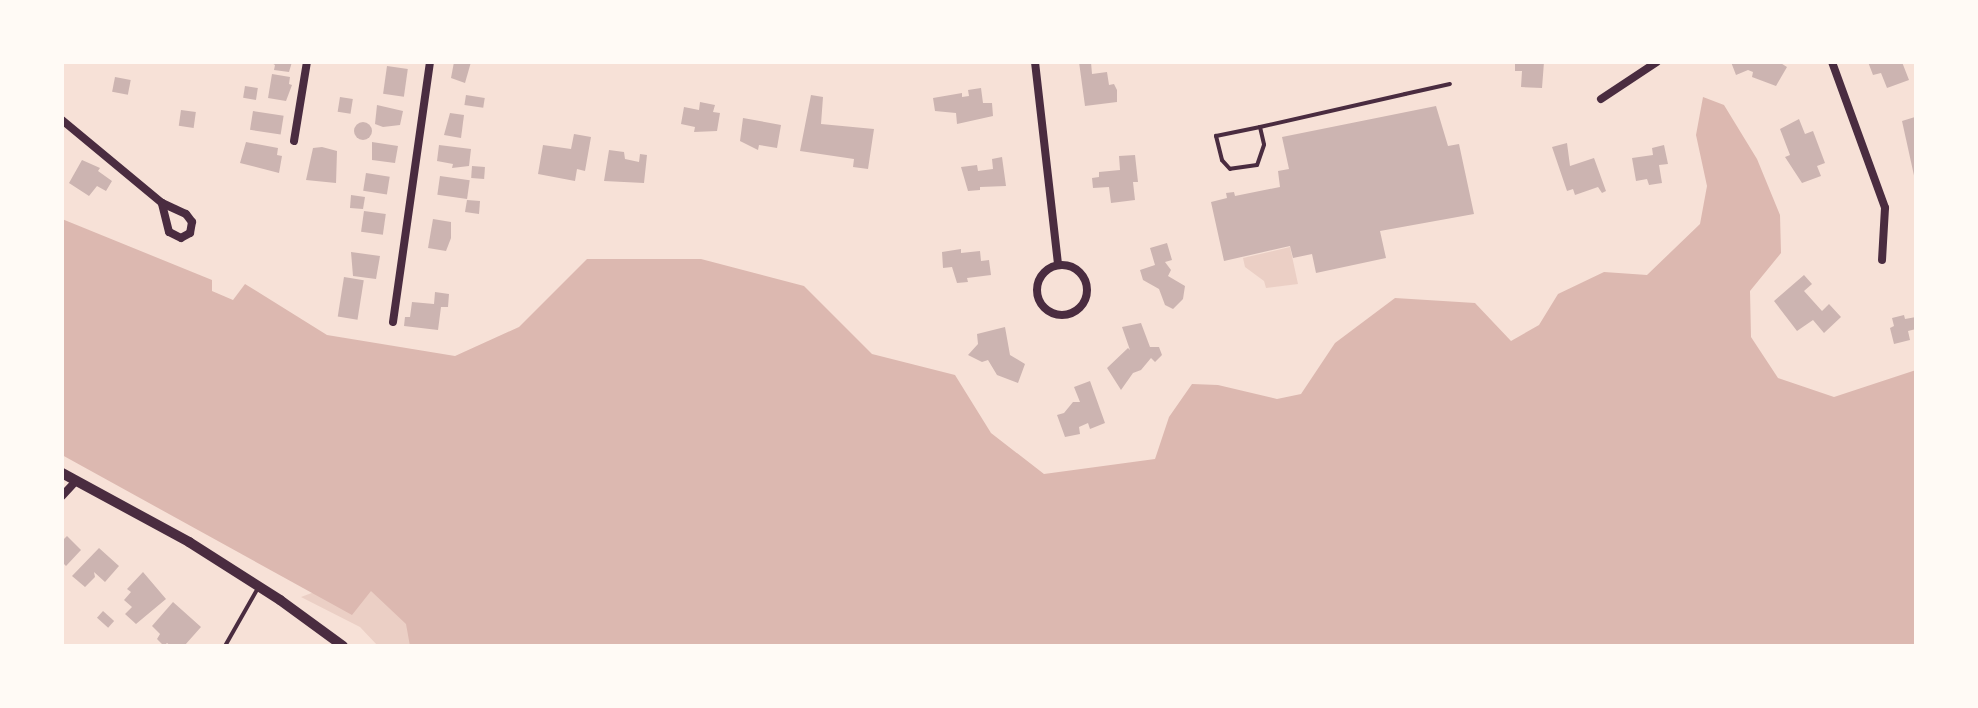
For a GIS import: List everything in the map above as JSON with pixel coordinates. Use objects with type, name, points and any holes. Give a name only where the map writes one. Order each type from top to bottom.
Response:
[{"type":"street","points":[[294,141],[307,62]]},
{"type":"street","points":[[393,322],[430,62]]},
{"type":"street","points":[[1035,62],[1058,265]]},
{"type":"street","points":[[1601,99],[1657,62]]},
{"type":"street","points":[[1832,62],[1885,208],[1882,260]]},
{"type":"street","points":[[62,120],[162,203],[186,214],[192,222],[190,233],[181,238],[169,232],[162,203]]},
{"type":"street","points":[[1058,265],[1067,265],[1082,274],[1087,290],[1081,306],[1066,315],[1049,312],[1038,298],[1037,290],[1043,274],[1058,265]]},
{"type":"street","points":[[62,473],[189,542],[259,586],[343,646]]},
{"type":"street","points":[[62,496],[76,481]]},
{"type":"lane","points":[[1260,127],[1264,145],[1257,165],[1243,170],[1230,169],[1222,160],[1216,136],[1450,84]]},
{"type":"lane","points":[[225,646],[231,643],[259,586]]},
{"type":"shaded area","points":[[1703,97],[1724,105],[1757,159],[1780,215],[1781,253],[1750,291],[1751,337],[1778,378],[1834,397],[1916,370],[1916,646],[410,646],[406,624],[371,591],[352,615],[62,455],[62,219],[212,280],[212,291],[233,300],[245,284],[327,335],[455,356],[519,327],[587,259],[701,259],[804,286],[872,354],[955,375],[991,433],[1044,474],[1155,459],[1169,417],[1192,384],[1218,385],[1277,399],[1301,394],[1335,343],[1395,298],[1475,303],[1511,341],[1539,325],[1558,294],[1604,272],[1647,275],[1700,224],[1707,186],[1696,135]]},
{"type":"shaded area","points":[[1290,247],[1298,284],[1266,288],[1264,281],[1245,267],[1243,258]]},
{"type":"shaded area","points":[[375,575],[437,646],[378,646],[360,627],[301,597],[349,579]]},
{"type":"building","points":[[270,62],[292,62],[289,72],[274,70],[275,65]]},
{"type":"building","points":[[454,62],[471,62],[465,83],[451,78]]},
{"type":"building","points":[[1079,62],[1091,62],[1092,74],[1107,72],[1109,85],[1114,84],[1117,90],[1117,102],[1085,106]]},
{"type":"building","points":[[1515,62],[1544,62],[1542,88],[1521,87],[1522,71],[1515,71]]},
{"type":"building","points":[[1731,62],[1779,62],[1787,67],[1776,86],[1752,77],[1753,72],[1748,70],[1736,75]]},
{"type":"building","points":[[1868,62],[1902,62],[1909,80],[1887,88],[1881,73],[1873,75]]},
{"type":"building","points":[[387,66],[408,69],[404,97],[383,94]]},
{"type":"building","points":[[272,74],[290,77],[289,84],[292,85],[286,101],[268,98]]},
{"type":"building","points":[[115,77],[131,80],[128,95],[112,92]]},
{"type":"building","points":[[245,86],[258,88],[256,100],[243,98]]},
{"type":"building","points":[[981,88],[983,103],[992,103],[993,116],[957,124],[956,113],[935,111],[933,98],[962,93],[962,97],[969,96],[968,90]]},
{"type":"building","points":[[466,95],[485,98],[483,108],[464,105]]},
{"type":"building","points":[[811,95],[823,97],[821,124],[874,129],[868,169],[853,167],[854,159],[800,151]]},
{"type":"building","points":[[340,97],[353,99],[350,114],[338,112]]},
{"type":"building","points":[[700,102],[715,105],[713,112],[720,113],[717,131],[694,132],[695,127],[681,124],[684,107],[699,110]]},
{"type":"building","points":[[377,105],[403,111],[400,125],[383,127],[375,124]]},
{"type":"building","points":[[1436,106],[1448,146],[1459,144],[1474,214],[1380,231],[1386,258],[1316,273],[1312,254],[1293,258],[1290,246],[1224,261],[1211,202],[1227,198],[1226,193],[1234,192],[1235,196],[1280,187],[1278,171],[1289,169],[1282,137]]},
{"type":"building","points":[[181,110],[196,112],[194,128],[179,126]]},
{"type":"building","points":[[253,111],[284,116],[281,135],[250,130]]},
{"type":"building","points":[[450,113],[464,115],[461,138],[444,135]]},
{"type":"building","points":[[1915,117],[1916,123],[1915,180],[1902,121]]},
{"type":"building","points":[[743,118],[781,125],[777,148],[759,145],[758,150],[740,141]]},
{"type":"building","points":[[1799,119],[1805,134],[1813,131],[1825,163],[1817,166],[1821,176],[1802,183],[1785,157],[1790,155],[1780,129]]},
{"type":"building","points":[[363,122],[372,131],[363,140],[354,131]]},
{"type":"building","points":[[574,134],[591,137],[585,171],[577,169],[575,181],[538,174],[543,145],[571,149]]},
{"type":"building","points":[[246,142],[278,148],[277,155],[282,156],[279,173],[240,163]]},
{"type":"building","points":[[372,142],[398,146],[395,163],[372,160]]},
{"type":"building","points":[[1567,143],[1570,166],[1594,158],[1606,191],[1602,193],[1598,187],[1575,195],[1573,189],[1567,191],[1552,147]]},
{"type":"building","points":[[439,145],[471,149],[469,166],[452,168],[453,164],[437,161]]},
{"type":"building","points":[[1664,145],[1668,164],[1659,165],[1662,183],[1649,185],[1647,179],[1636,181],[1632,158],[1653,155],[1652,148]]},
{"type":"building","points":[[313,148],[337,151],[336,183],[306,180]]},
{"type":"building","points":[[609,150],[624,152],[625,159],[639,162],[640,154],[647,155],[644,183],[604,181]]},
{"type":"building","points":[[1135,155],[1138,182],[1133,182],[1135,200],[1111,203],[1109,187],[1093,188],[1092,178],[1099,177],[1099,172],[1120,170],[1119,156]]},
{"type":"building","points":[[1002,157],[1006,186],[980,187],[980,190],[968,191],[961,167],[977,165],[978,171],[993,169],[992,159]]},
{"type":"building","points":[[82,160],[100,168],[98,171],[112,181],[106,191],[97,186],[89,196],[69,183]]},
{"type":"building","points":[[472,166],[485,167],[484,179],[471,178]]},
{"type":"building","points":[[366,173],[390,177],[387,195],[363,191]]},
{"type":"building","points":[[440,176],[470,180],[467,199],[437,195]]},
{"type":"building","points":[[351,195],[365,197],[363,209],[350,208]]},
{"type":"building","points":[[467,200],[480,201],[479,214],[465,212]]},
{"type":"building","points":[[364,211],[386,214],[383,235],[361,232]]},
{"type":"building","points":[[433,219],[451,222],[451,238],[446,251],[428,248]]},
{"type":"building","points":[[1167,243],[1172,260],[1165,262],[1171,270],[1168,276],[1185,286],[1183,299],[1173,309],[1165,305],[1159,289],[1143,280],[1140,270],[1155,265],[1150,248]]},
{"type":"building","points":[[961,249],[961,253],[980,251],[981,261],[989,260],[991,275],[967,278],[968,282],[957,283],[952,267],[943,268],[942,252]]},
{"type":"building","points":[[351,252],[380,256],[376,279],[353,276]]},
{"type":"building","points":[[1804,275],[1812,284],[1804,291],[1822,311],[1829,304],[1841,317],[1824,333],[1813,320],[1797,331],[1774,301]]},
{"type":"building","points":[[344,277],[364,280],[357,320],[338,317]]},
{"type":"building","points":[[435,292],[449,294],[448,307],[441,307],[438,330],[404,326],[405,317],[410,317],[412,302],[434,304]]},
{"type":"building","points":[[1904,315],[1905,319],[1916,317],[1916,329],[1908,331],[1910,340],[1894,344],[1890,328],[1894,326],[1892,318]]},
{"type":"building","points":[[1141,323],[1150,347],[1159,347],[1162,355],[1155,362],[1151,358],[1141,370],[1133,373],[1121,390],[1107,368],[1128,348],[1130,350],[1122,327]]},
{"type":"building","points":[[1005,327],[1010,355],[1025,364],[1018,383],[997,375],[988,360],[982,362],[968,355],[978,344],[977,334]]},
{"type":"building","points":[[1090,381],[1105,423],[1090,429],[1088,423],[1079,427],[1080,434],[1065,437],[1057,415],[1064,413],[1073,402],[1080,402],[1074,387]]},
{"type":"building","points":[[67,536],[81,550],[66,566],[62,562],[62,541]]},
{"type":"building","points":[[99,548],[119,566],[105,582],[94,572],[95,577],[85,587],[72,576]]},
{"type":"building","points":[[143,572],[166,599],[136,624],[125,614],[132,607],[124,600],[131,592],[127,589]]},
{"type":"building","points":[[173,602],[201,627],[185,645],[171,646],[167,643],[164,646],[157,639],[160,634],[152,626]]},
{"type":"building","points":[[103,611],[114,621],[108,628],[97,618]]}]
